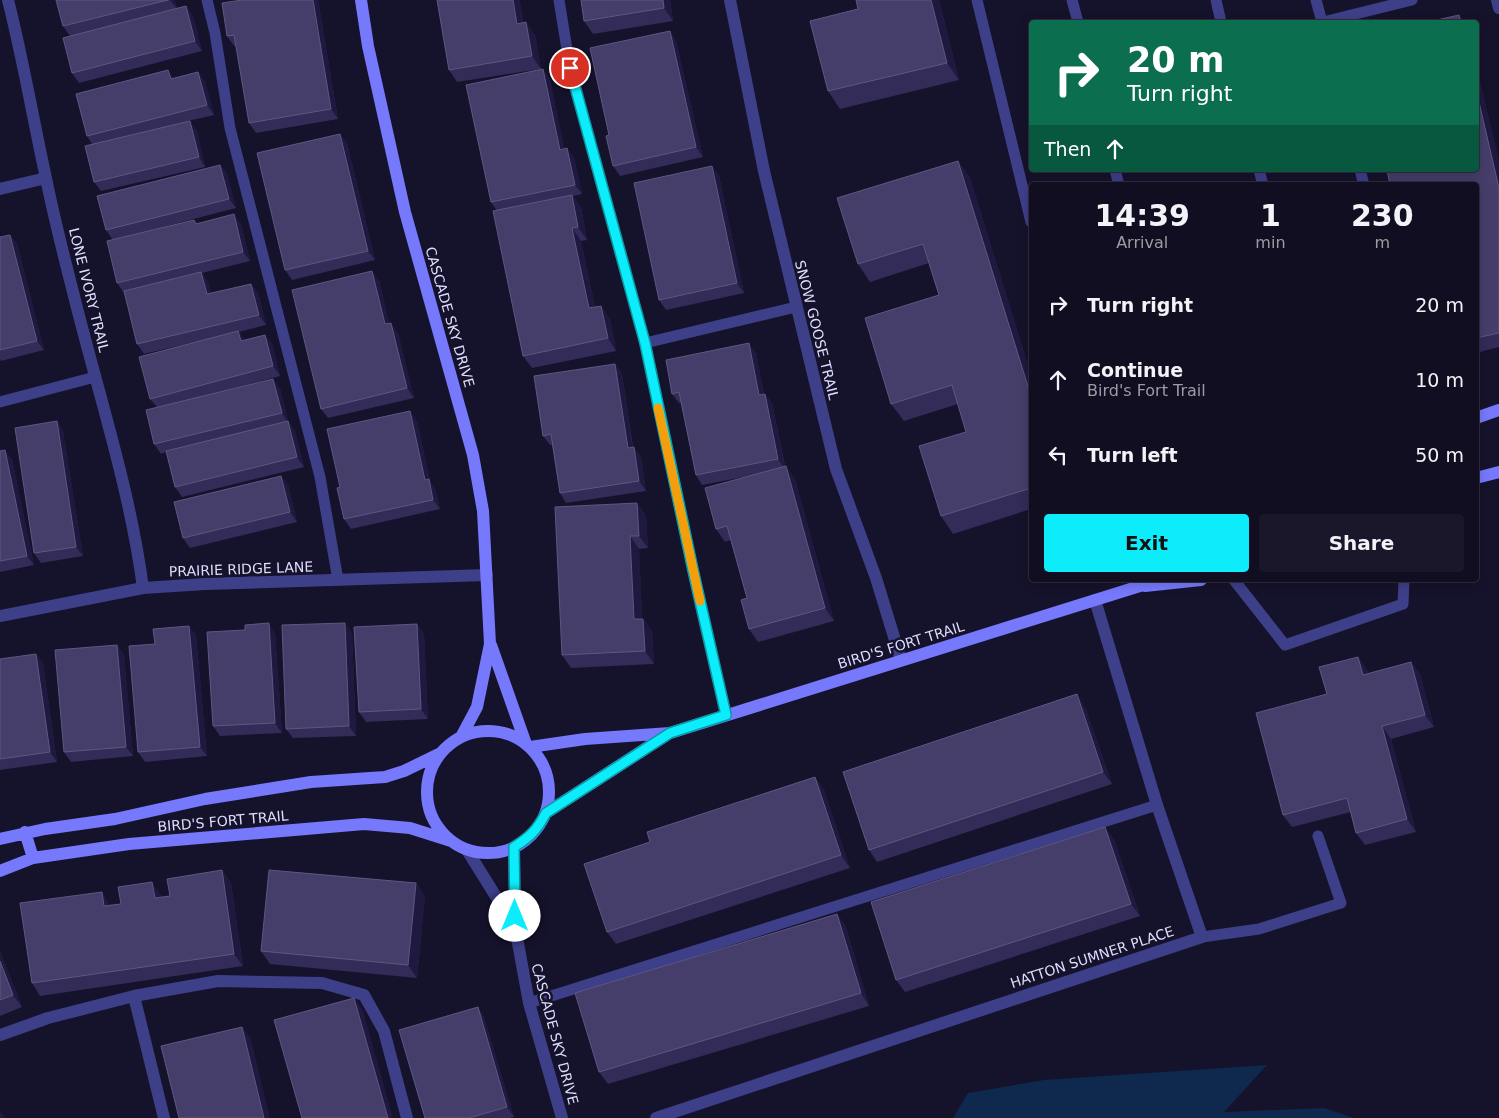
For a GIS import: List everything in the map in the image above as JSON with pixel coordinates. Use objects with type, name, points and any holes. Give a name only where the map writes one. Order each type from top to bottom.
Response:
[{"type":"street","name":"LONE IVORY TRAIL","points":[[8,0],[46,178],[74,297],[138,549],[143,588]]},
{"type":"street","name":"CASCADE SKY DRIVE","points":[[361,0],[368,46],[405,212],[473,455],[483,511],[490,644],[477,707],[461,737]]},
{"type":"street","name":"SNOW GOOSE TRAIL","points":[[730,0],[764,171],[836,469],[876,578],[901,660]]},
{"type":"street","points":[[1497,0],[1499,8]]},
{"type":"street","points":[[0,189],[46,178]]},
{"type":"street","points":[[1479,417],[1499,410]]},
{"type":"street","points":[[1479,477],[1499,472]]},
{"type":"street","name":"PRAIRIE RIDGE LANE","points":[[0,616],[143,588],[205,584],[487,575]]},
{"type":"street","name":"BIRD'S FORT TRAIL","points":[[528,745],[670,733],[1149,582]]},
{"type":"street","name":"BIRD'S FORT TRAIL","points":[[1140,586],[1181,582]]},
{"type":"street","points":[[1095,600],[1157,804],[1202,937]]},
{"type":"street","name":"CASCADE SKY DRIVE","points":[[490,644],[528,745]]},
{"type":"street","points":[[494,731],[511,735],[528,745],[541,761],[548,778],[549,795],[546,813],[538,827],[528,838],[514,847],[499,852],[483,853],[467,850],[451,841],[437,827],[429,809],[426,790],[430,771],[439,754],[449,744],[461,737],[477,732],[494,731]]},
{"type":"street","name":"BIRD'S FORT TRAIL","points":[[546,813],[670,733]]},
{"type":"street","name":"BIRD'S FORT TRAIL","points":[[0,840],[25,832],[115,819],[205,799],[312,782],[385,777],[404,771],[439,754]]},
{"type":"street","name":"BIRD'S FORT TRAIL","points":[[0,870],[33,858],[130,844],[364,824],[410,828],[451,841]]},
{"type":"street","points":[[25,832],[33,858]]},
{"type":"street","name":"CASCADE SKY DRIVE","points":[[514,847],[515,927],[529,1003],[562,1118]]},
{"type":"street","name":"CASCADE SKY DRIVE","points":[[467,850],[515,927]]},
{"type":"street","name":"HATTON SUMNER PLACE","points":[[656,1118],[1202,937]]},
{"type":"street","points":[[0,1035],[48,1018],[134,996],[218,981],[322,983],[364,995],[384,1031],[407,1118]]},
{"type":"street","points":[[134,996],[164,1118]]},
{"type":"lane","points":[[207,0],[215,33],[230,128],[320,476],[338,580]]},
{"type":"lane","points":[[559,0],[570,68],[645,343],[696,586],[726,715]]},
{"type":"lane","points":[[977,0],[1029,214]]},
{"type":"lane","points":[[1072,0],[1077,20]]},
{"type":"lane","points":[[1216,0],[1221,20]]},
{"type":"lane","points":[[1316,0],[1321,20]]},
{"type":"lane","points":[[1330,20],[1412,0]]},
{"type":"lane","points":[[645,343],[796,307]]},
{"type":"lane","points":[[0,402],[95,377]]},
{"type":"lane","points":[[1236,582],[1285,646],[1403,604],[1404,582]]},
{"type":"lane","points":[[529,1003],[1157,804]]},
{"type":"lane","points":[[1202,937],[1259,929],[1341,903],[1318,836]]},
{"type":"water","points":[[1267,1065],[1224,1112],[1324,1108],[1354,1118],[953,1118],[968,1093],[1044,1080]]},
{"type":"building","points":[[56,0],[168,0],[63,26]]},
{"type":"building","points":[[242,0],[313,0],[331,109],[249,123],[234,35],[227,36],[222,3]]},
{"type":"building","points":[[437,0],[513,0],[517,24],[526,22],[532,56],[449,70]]},
{"type":"building","points":[[581,0],[663,0],[664,8],[584,21]]},
{"type":"building","points":[[856,0],[931,0],[947,63],[828,91],[810,21],[858,9]]},
{"type":"building","points":[[186,6],[195,41],[72,73],[63,38]]},
{"type":"building","points":[[1459,15],[1460,20],[1437,20]]},
{"type":"building","points":[[670,31],[696,147],[613,166],[606,136],[609,135],[590,48]]},
{"type":"building","points":[[543,69],[560,150],[567,148],[575,185],[491,202],[466,85]]},
{"type":"building","points":[[168,70],[171,79],[198,72],[207,105],[87,136],[76,94]]},
{"type":"building","points":[[1479,102],[1499,188],[1499,333],[1479,337],[1479,182],[1389,182],[1387,172],[1479,172]]},
{"type":"building","points":[[190,121],[199,157],[94,182],[85,146]]},
{"type":"building","points":[[340,134],[368,251],[285,270],[257,153]]},
{"type":"building","points":[[958,161],[1029,390],[1029,489],[941,516],[919,446],[966,432],[952,385],[891,404],[865,318],[939,295],[923,244],[858,264],[837,198]]},
{"type":"building","points":[[220,165],[229,199],[106,230],[97,196]]},
{"type":"building","points":[[712,166],[737,283],[659,300],[634,183]]},
{"type":"building","points":[[572,195],[578,227],[572,228],[589,308],[601,306],[608,338],[523,356],[493,211]]},
{"type":"building","points":[[234,214],[243,252],[117,283],[107,241],[194,220],[196,224]]},
{"type":"building","points":[[10,235],[37,341],[0,350],[0,237]]},
{"type":"building","points":[[372,271],[385,324],[391,323],[407,388],[321,409],[292,290]]},
{"type":"building","points":[[201,272],[207,294],[251,284],[259,315],[137,344],[124,291]]},
{"type":"building","points":[[238,331],[241,341],[265,335],[273,366],[150,399],[139,357]]},
{"type":"building","points":[[749,343],[759,395],[765,394],[778,459],[696,475],[679,392],[672,394],[666,360]]},
{"type":"building","points":[[615,364],[628,448],[634,447],[639,481],[560,493],[551,434],[543,436],[534,376]]},
{"type":"building","points":[[273,379],[282,413],[154,444],[146,410]]},
{"type":"building","points":[[410,411],[425,480],[429,479],[433,500],[344,519],[337,488],[340,487],[327,429]]},
{"type":"building","points":[[57,421],[76,547],[34,553],[15,428]]},
{"type":"building","points":[[288,421],[297,457],[175,487],[166,451]]},
{"type":"building","points":[[5,450],[27,556],[0,561],[0,451]]},
{"type":"building","points":[[786,466],[825,608],[749,629],[741,600],[747,598],[727,526],[716,529],[705,488]]},
{"type":"building","points":[[281,476],[290,512],[183,538],[174,502]]},
{"type":"building","points":[[637,503],[639,536],[630,536],[634,619],[643,619],[645,651],[562,655],[555,507]]},
{"type":"building","points":[[269,623],[275,723],[213,726],[207,632],[245,630],[245,625]]},
{"type":"building","points":[[345,623],[349,726],[286,729],[282,625]]},
{"type":"building","points":[[417,624],[421,709],[359,712],[354,627]]},
{"type":"building","points":[[189,626],[200,747],[138,752],[129,646],[155,644],[153,629]]},
{"type":"building","points":[[117,645],[126,747],[64,752],[55,650]]},
{"type":"building","points":[[36,654],[50,752],[0,759],[0,659]]},
{"type":"building","points":[[1358,657],[1363,675],[1411,662],[1425,715],[1382,726],[1407,819],[1356,833],[1347,798],[1283,815],[1256,713],[1327,694],[1319,667]]},
{"type":"building","points":[[1077,694],[1103,772],[869,850],[843,772]]},
{"type":"building","points":[[815,777],[841,855],[607,932],[584,864],[650,842],[647,832]]},
{"type":"building","points":[[1105,827],[1131,904],[896,980],[871,902]]},
{"type":"building","points":[[222,870],[234,954],[32,983],[20,903],[102,892],[104,906],[121,904],[118,887],[152,882],[155,898],[170,896],[167,879]]},
{"type":"building","points":[[269,870],[416,883],[408,965],[261,951]]},
{"type":"building","points":[[837,914],[861,993],[599,1072],[575,993]]},
{"type":"building","points":[[0,961],[13,995],[0,1000]]},
{"type":"building","points":[[354,998],[388,1118],[302,1118],[274,1020]]},
{"type":"building","points":[[478,1007],[507,1107],[469,1118],[425,1118],[399,1030]]},
{"type":"building","points":[[242,1027],[264,1118],[179,1118],[161,1046]]},
{"type":"slow traffic","points":[[658,408],[700,601]]},
{"type":"route","points":[[515,916],[514,847],[528,838],[538,827],[546,813],[670,733],[726,715],[645,343],[570,68]]}]
